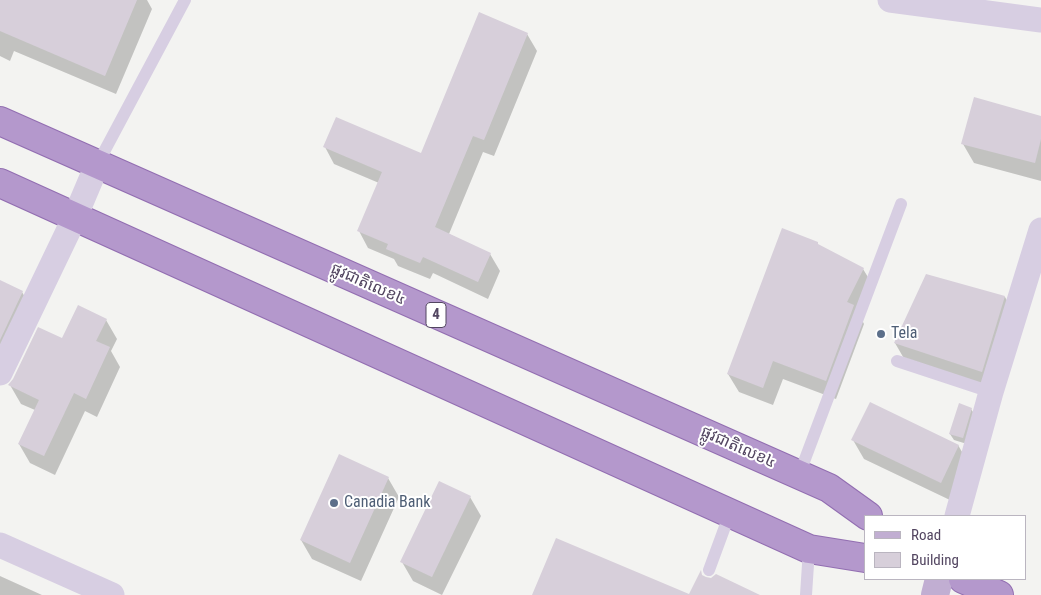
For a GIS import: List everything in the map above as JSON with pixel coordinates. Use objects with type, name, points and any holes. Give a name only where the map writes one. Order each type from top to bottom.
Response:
[{"type":"highway","name":"ផ្លូវជាតិលេខ៤","points":[[0,121],[829,488],[867,515]]},
{"type":"highway","points":[[0,182],[809,549],[864,558]]},
{"type":"highway","points":[[965,580],[1000,595]]},
{"type":"main road","points":[[935,595],[939,580]]},
{"type":"street","points":[[890,0],[1041,20]]},
{"type":"street","points":[[0,373],[76,217],[98,166]]},
{"type":"street","points":[[957,515],[991,392],[1041,230]]},
{"type":"street","points":[[0,545],[112,595]]},
{"type":"lane","points":[[98,166],[185,0]]},
{"type":"lane","points":[[799,475],[901,204]]},
{"type":"lane","points":[[896,361],[991,392]]},
{"type":"lane","points":[[709,570],[730,513]]},
{"type":"lane","points":[[806,595],[809,549]]},
{"type":"building","points":[[0,0],[137,0],[105,76],[0,31]]},
{"type":"building","points":[[479,12],[528,33],[484,140],[473,136],[435,227],[491,253],[478,282],[423,257],[420,263],[386,249],[388,244],[357,231],[382,172],[323,147],[336,117],[421,153]]},
{"type":"building","points":[[974,97],[1041,116],[1041,139],[1035,163],[961,144]]},
{"type":"building","points":[[782,228],[818,242],[818,244],[864,268],[847,302],[854,305],[826,381],[773,361],[763,388],[727,374]]},
{"type":"building","points":[[926,274],[1005,296],[982,372],[894,343]]},
{"type":"building","points":[[0,280],[23,291],[0,340]]},
{"type":"building","points":[[78,305],[107,319],[96,341],[110,347],[86,399],[74,393],[44,456],[18,444],[39,400],[8,385],[13,379],[38,327],[62,338]]},
{"type":"building","points":[[870,402],[959,445],[941,483],[851,440]]},
{"type":"building","points":[[959,403],[972,408],[963,438],[949,434]]},
{"type":"building","points":[[339,454],[389,477],[350,563],[300,540]]},
{"type":"building","points":[[439,481],[471,496],[432,577],[400,562]]},
{"type":"building","points":[[556,538],[689,594],[701,570],[702,575],[706,577],[711,578],[716,574],[760,595],[532,595]]},
{"type":"place","name":"Tela","points":[[881,334]]},
{"type":"place","name":"Canadia Bank","points":[[334,503]]}]
